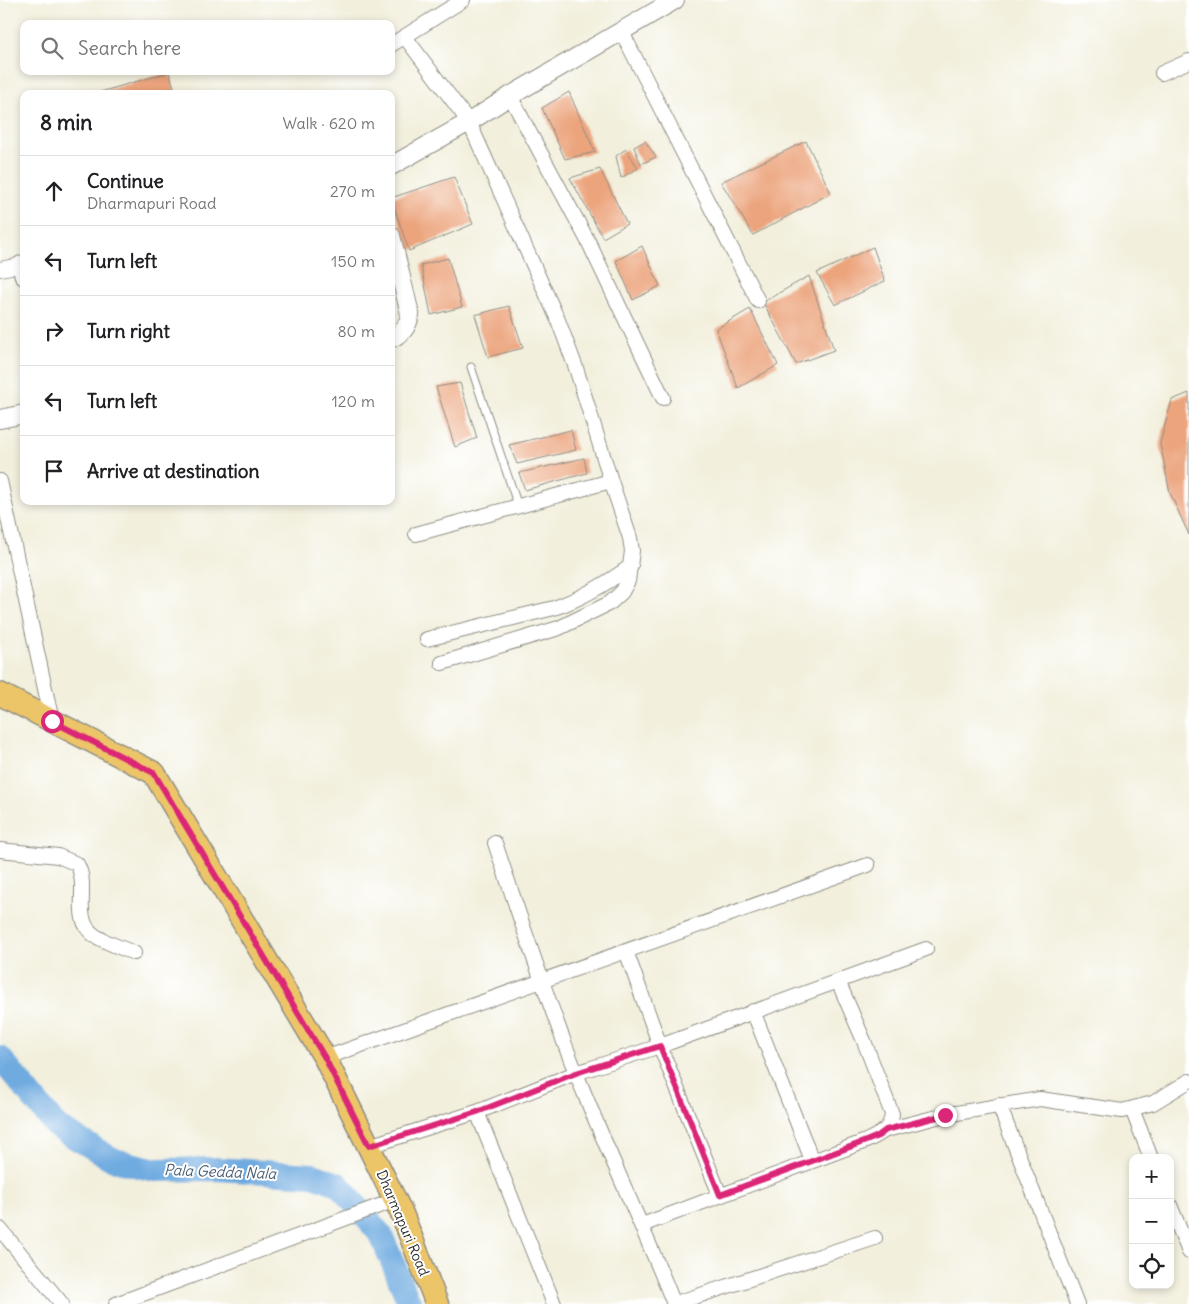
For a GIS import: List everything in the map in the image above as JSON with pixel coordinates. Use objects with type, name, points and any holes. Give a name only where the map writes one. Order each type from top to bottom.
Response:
[{"type":"main road","name":"Dharmapuri Road","points":[[0,694],[154,773],[325,1058],[402,1214],[437,1304]]},
{"type":"street","points":[[395,43],[464,0]]},
{"type":"street","points":[[395,164],[675,0]]},
{"type":"street","points":[[622,32],[758,301]]},
{"type":"street","points":[[405,37],[469,122],[558,320],[576,368],[630,538],[632,551],[628,581],[622,592],[610,603],[558,628],[442,663]]},
{"type":"street","points":[[1162,73],[1189,61]]},
{"type":"street","points":[[510,96],[589,243],[663,398]]},
{"type":"street","points":[[395,252],[410,314],[409,323],[403,331],[395,337]]},
{"type":"street","points":[[0,269],[20,269]]},
{"type":"street","points":[[0,419],[20,415]]},
{"type":"street","points":[[0,481],[52,721]]},
{"type":"street","points":[[416,534],[611,481]]},
{"type":"street","points":[[427,640],[572,602],[603,586],[631,566]]},
{"type":"street","points":[[495,843],[542,982],[576,1073],[674,1304],[875,1238]]},
{"type":"street","points":[[0,850],[58,856],[77,864],[82,876],[83,897],[81,910],[88,927],[94,935],[134,953]]},
{"type":"street","points":[[325,1058],[868,866]]},
{"type":"street","points":[[369,1146],[477,1112],[576,1073],[660,1046],[926,949]]},
{"type":"street","points":[[626,951],[660,1046],[720,1195]]},
{"type":"street","points":[[642,1225],[866,1141],[886,1130],[892,1122],[892,1114],[838,980]]},
{"type":"street","points":[[754,1011],[812,1160]]},
{"type":"street","points":[[886,1130],[945,1115],[1040,1099],[1122,1112],[1154,1103],[1189,1081]]},
{"type":"street","points":[[999,1105],[1077,1304]]},
{"type":"street","points":[[1132,1109],[1149,1154]]},
{"type":"street","points":[[477,1112],[554,1304]]},
{"type":"street","points":[[116,1304],[395,1200]]},
{"type":"street","points":[[1174,1215],[1189,1252]]},
{"type":"street","points":[[0,1229],[62,1304]]},
{"type":"lane","points":[[471,367],[518,506]]},
{"type":"building","points":[[159,75],[170,75],[175,90],[107,90]]},
{"type":"building","points":[[569,92],[595,152],[565,159],[542,108]]},
{"type":"building","points":[[645,141],[656,157],[641,164],[634,147]]},
{"type":"building","points":[[806,141],[831,193],[753,235],[721,182]]},
{"type":"building","points":[[626,149],[638,168],[621,178],[616,156]]},
{"type":"building","points":[[600,169],[627,224],[603,238],[570,178]]},
{"type":"building","points":[[454,177],[473,224],[409,251],[395,210],[395,197]]},
{"type":"building","points":[[642,246],[660,286],[633,300],[616,261]]},
{"type":"building","points":[[873,247],[885,281],[835,305],[817,273]]},
{"type":"building","points":[[448,258],[462,307],[431,315],[421,265]]},
{"type":"building","points":[[809,276],[834,350],[796,364],[763,302]]},
{"type":"building","points":[[509,306],[523,348],[488,357],[475,315]]},
{"type":"building","points":[[750,309],[778,365],[738,388],[716,329]]},
{"type":"building","points":[[460,383],[477,438],[455,447],[436,387]]},
{"type":"building","points":[[1189,393],[1189,535],[1170,493],[1160,443],[1172,400]]},
{"type":"building","points":[[571,430],[576,450],[517,464],[509,445]]},
{"type":"building","points":[[584,458],[587,473],[525,490],[519,473]]},
{"type":"waterway","name":"Pala Gedda Nala","points":[[0,1058],[57,1127],[114,1160],[155,1170],[216,1169],[313,1175],[338,1184],[381,1235],[410,1304]]},
{"type":"route","points":[[52,721],[154,773],[325,1058],[369,1146],[477,1112],[576,1073],[660,1046],[720,1195],[866,1141],[886,1130],[945,1115]]}]
